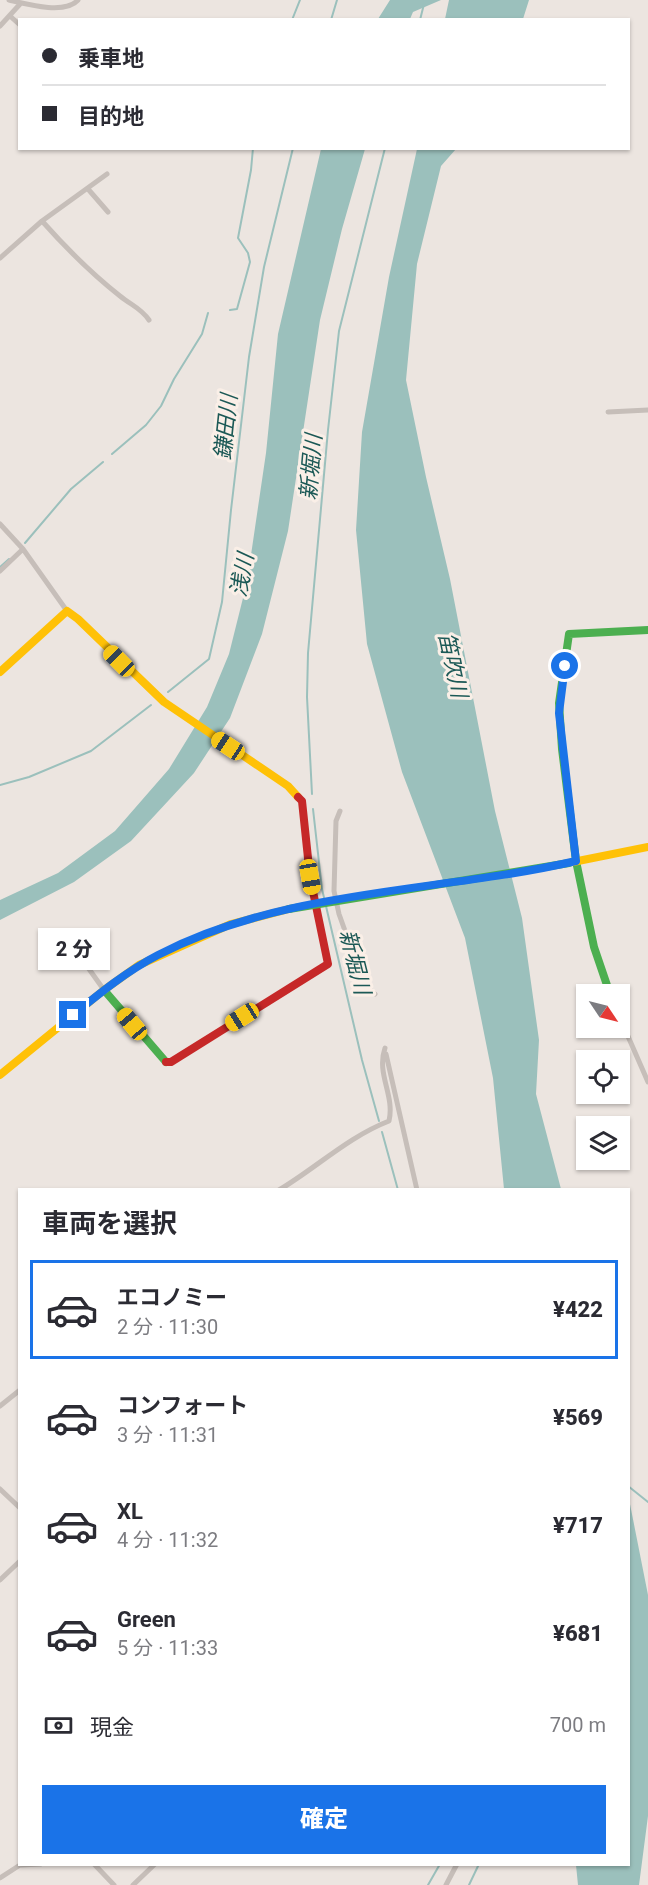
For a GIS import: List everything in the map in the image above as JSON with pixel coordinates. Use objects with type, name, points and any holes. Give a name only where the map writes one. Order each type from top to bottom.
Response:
[{"type":"street","points":[[9,0],[64,9],[78,0]]},
{"type":"street","points":[[0,26],[21,3]]},
{"type":"street","points":[[10,16],[18,23]]},
{"type":"street","points":[[0,258],[42,221],[108,174]]},
{"type":"street","points":[[88,189],[108,212]]},
{"type":"street","points":[[42,221],[93,273],[121,297],[142,310],[149,320]]},
{"type":"street","points":[[608,412],[648,410]]},
{"type":"street","points":[[0,524],[23,549],[67,611],[152,692],[288,786],[302,801],[310,877],[328,964],[171,1062],[166,1062],[104,990],[84,962],[66,947]]},
{"type":"street","points":[[0,572],[23,549]]},
{"type":"street","points":[[0,672],[67,611]]},
{"type":"street","points":[[607,984],[594,946],[573,862],[559,713],[569,634],[648,630]]},
{"type":"street","points":[[340,811],[336,821],[334,891],[339,914],[364,984],[375,994]]},
{"type":"street","points":[[0,1075],[104,990],[146,961],[203,934],[231,924],[289,909],[573,862],[648,847]]},
{"type":"street","points":[[629,1038],[648,1082]]},
{"type":"street","points":[[282,1188],[303,1176],[342,1146],[389,1121],[391,1110],[380,1060],[385,1051],[417,1188]]},
{"type":"street","points":[[0,1406],[18,1392]]},
{"type":"street","points":[[0,1489],[18,1506]]},
{"type":"street","points":[[0,1580],[18,1563]]},
{"type":"street","points":[[0,1878],[18,1866]]},
{"type":"street","points":[[96,1866],[114,1885]]},
{"type":"street","points":[[133,1885],[153,1866]]},
{"type":"street","points":[[446,1885],[456,1866]]},
{"type":"water","points":[[390,0],[441,0],[413,12],[410,18],[379,18]]},
{"type":"water","points":[[449,0],[529,0],[523,18],[445,18]]},
{"type":"water","points":[[321,150],[365,150],[342,229],[320,320],[288,531],[262,634],[230,718],[194,773],[131,841],[74,882],[0,920],[0,900],[58,873],[115,831],[169,769],[207,707],[229,654],[247,582],[266,453],[278,334]]},
{"type":"water","name":"笛吹川","points":[[417,150],[455,150],[441,166],[417,264],[406,380],[450,579],[495,811],[522,918],[539,1040],[536,1094],[561,1188],[504,1188],[493,1078],[465,938],[402,772],[367,644],[356,530],[362,432],[389,277]]},
{"type":"water","points":[[630,1504],[648,1595],[648,1816],[639,1885],[578,1885],[576,1866],[630,1866]]},
{"type":"waterway","points":[[293,18],[300,0]]},
{"type":"waterway","name":"鎌田川","points":[[332,18],[337,0]]},
{"type":"waterway","name":"新堀川","points":[[420,18],[425,0]]},
{"type":"waterway","points":[[230,310],[237,309],[250,262],[248,253],[238,238],[253,150]]},
{"type":"waterway","name":"鎌田川","points":[[168,692],[209,659],[222,602],[249,357],[264,267],[293,150]]},
{"type":"waterway","name":"新堀川","points":[[312,794],[307,697],[308,653],[339,331],[384,150]]},
{"type":"waterway","points":[[112,454],[146,425],[161,406],[174,379],[202,334],[208,313]]},
{"type":"waterway","points":[[25,543],[71,489],[103,462]]},
{"type":"waterway","points":[[0,567],[9,559]]},
{"type":"waterway","name":"鎌田川","points":[[0,785],[29,777],[91,751],[151,705]]},
{"type":"waterway","name":"新堀川","points":[[313,809],[322,889],[362,1060],[379,1121]]},
{"type":"waterway","name":"新堀川","points":[[382,1132],[397,1188]]},
{"type":"waterway","points":[[630,1488],[648,1502]]},
{"type":"waterway","name":"新堀川","points":[[428,1885],[439,1866]]},
{"type":"waterway","points":[[469,1885],[478,1866]]},
{"type":"traffic: fast","points":[[607,984],[594,947],[576,861],[562,749],[559,703],[569,634],[648,630]]},
{"type":"traffic: fast","points":[[289,909],[569,863]]},
{"type":"traffic: fast","points":[[104,990],[166,1062]]},
{"type":"traffic: slow","points":[[0,672],[67,611],[164,702],[288,786],[298,797]]},
{"type":"traffic: slow","points":[[573,862],[648,847]]},
{"type":"traffic: slow","points":[[0,1075],[104,990],[139,965],[231,924],[289,909]]},
{"type":"traffic: jam","points":[[166,1062],[171,1062],[328,964],[310,877],[302,801],[298,797]]},
{"type":"route","points":[[73,1015],[139,965],[203,934],[256,916],[576,861],[559,713],[565,666]]},
{"type":"water label","name":"浅川","points":[[242,575]]}]
